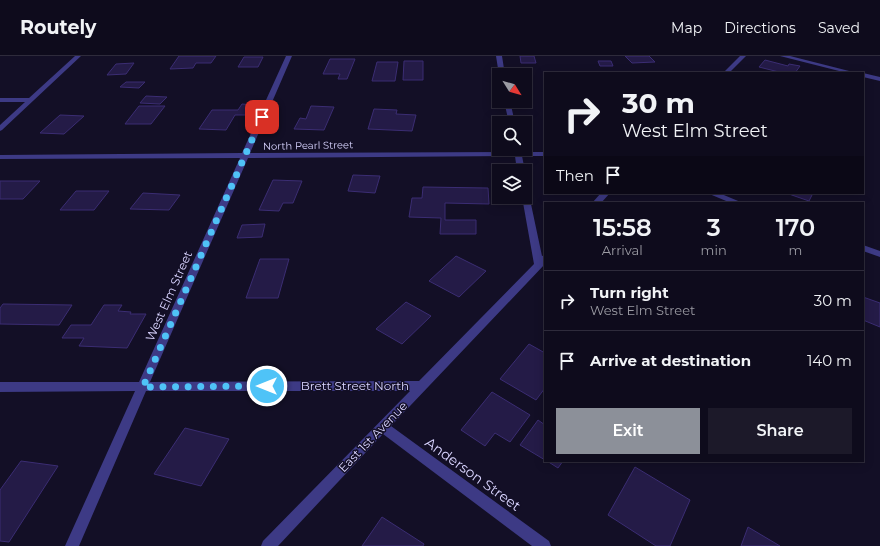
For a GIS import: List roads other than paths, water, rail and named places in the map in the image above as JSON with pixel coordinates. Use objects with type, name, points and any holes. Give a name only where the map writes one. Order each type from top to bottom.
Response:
[{"type":"street","points":[[0,129],[78,56]]},
{"type":"street","name":"West Elm Street","points":[[72,546],[289,56]]},
{"type":"street","points":[[499,56],[501,68]]},
{"type":"street","points":[[727,72],[743,56]]},
{"type":"street","points":[[783,56],[850,72]]},
{"type":"street","points":[[864,75],[880,79]]},
{"type":"street","points":[[0,100],[31,100]]},
{"type":"street","name":"North Pearl Street","points":[[0,157],[245,156],[492,151]]},
{"type":"street","name":"North Pearl Street","points":[[532,153],[544,154]]},
{"type":"street","points":[[597,202],[605,194]]},
{"type":"street","points":[[714,194],[736,202]]},
{"type":"street","points":[[528,204],[542,262]]},
{"type":"street","points":[[864,248],[880,254]]},
{"type":"street","name":"East 1st Avenue","points":[[268,546],[542,262]]},
{"type":"street","name":"Brett Street North","points":[[0,387],[422,386]]},
{"type":"street","name":"Anderson Street","points":[[383,427],[544,546]]}]
